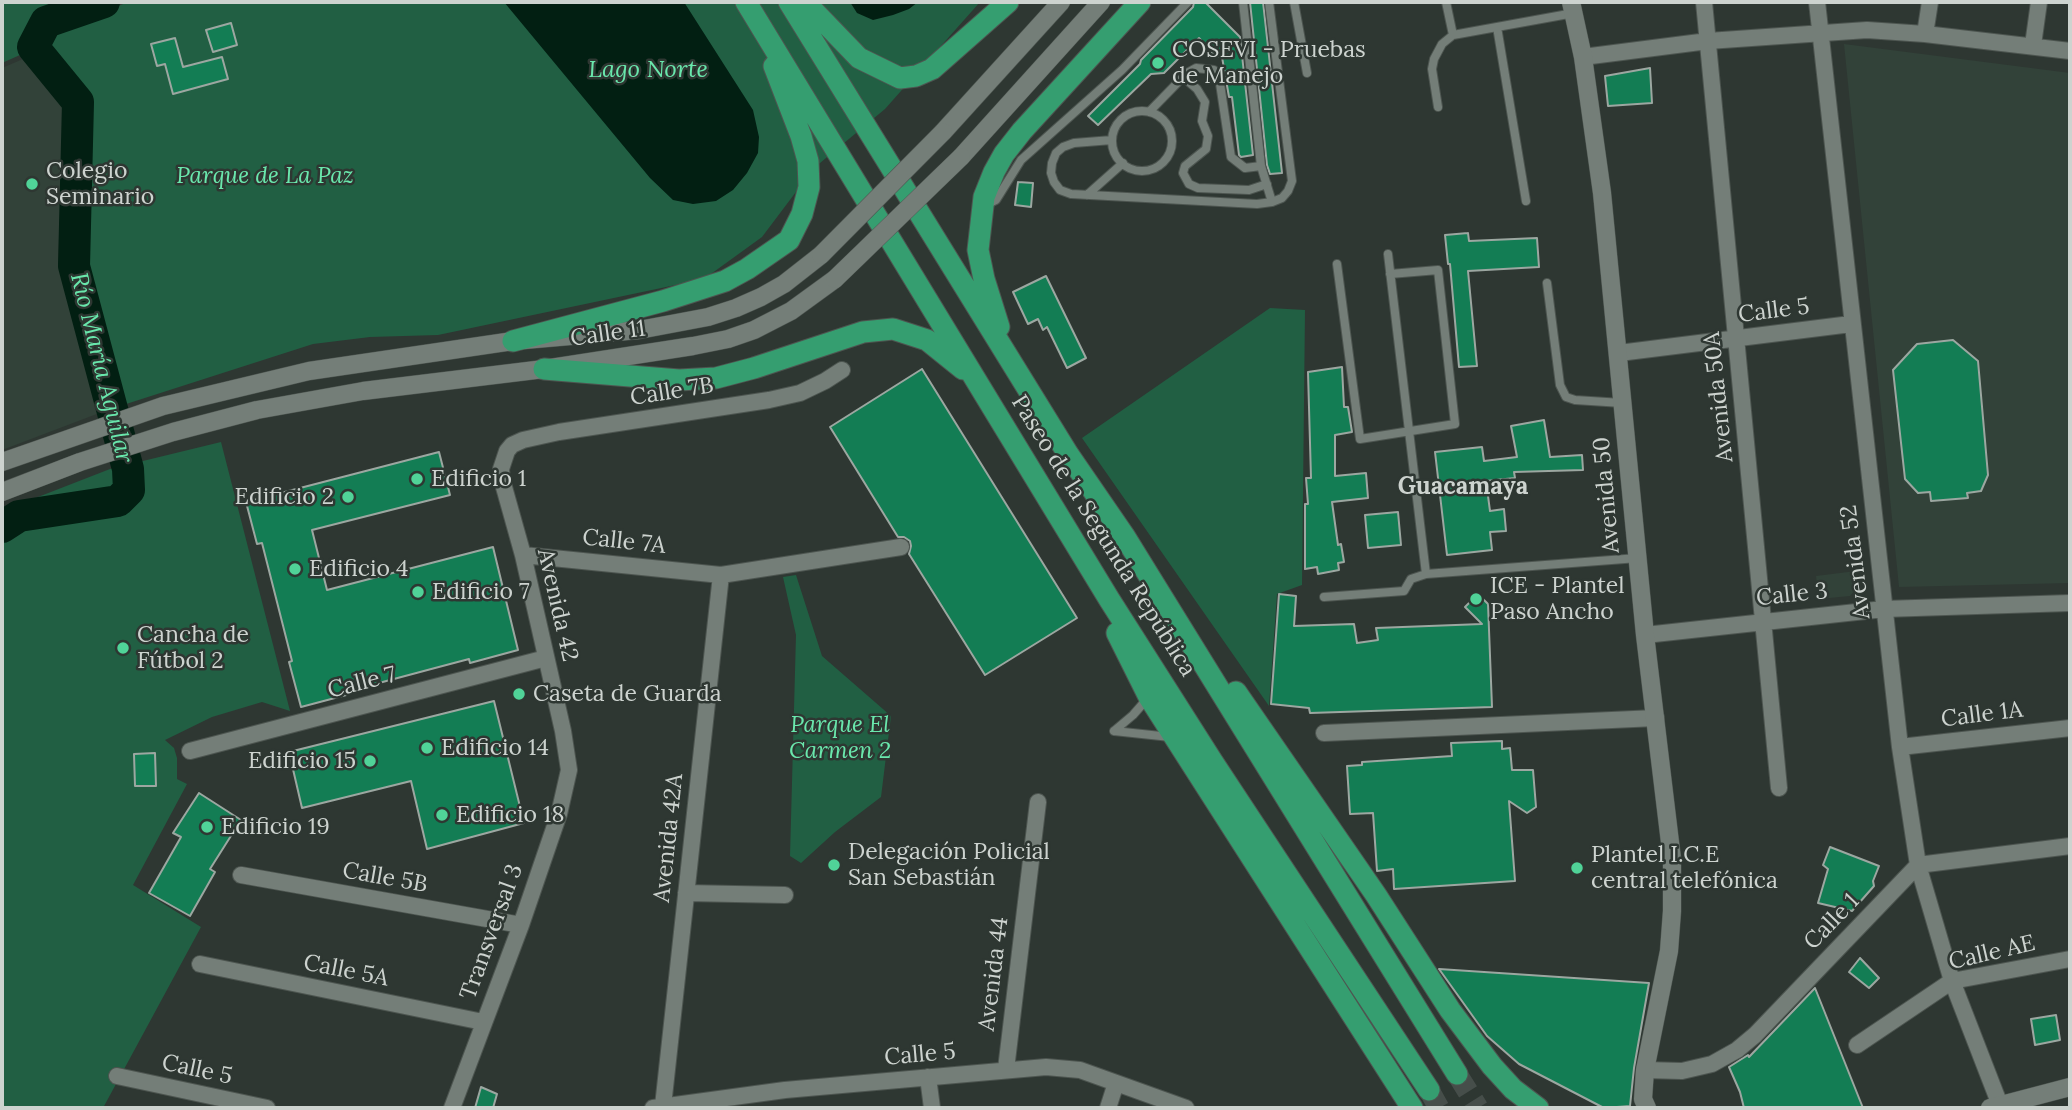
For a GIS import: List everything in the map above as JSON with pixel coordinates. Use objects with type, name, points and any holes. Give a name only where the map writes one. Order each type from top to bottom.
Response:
[{"type":"highway","name":"Paseo de la Segunda República","points":[[789,2],[1068,454],[1125,537],[1457,1073]]},
{"type":"highway","points":[[805,2],[859,58],[900,78],[916,76],[932,69],[1009,2]]},
{"type":"highway","points":[[1008,356],[984,279],[978,250],[983,206],[994,173],[1004,154],[1022,131],[1140,2]]},
{"type":"highway","name":"Paseo de la Segunda República","points":[[748,6],[1059,518],[1219,772],[1429,1090]]},
{"type":"highway","points":[[513,341],[684,295],[724,281],[747,269],[789,240],[802,214],[809,187],[808,160],[802,136],[748,6]]},
{"type":"highway","points":[[544,369],[666,380],[716,377],[754,368],[863,332],[893,329],[927,340],[974,377]]},
{"type":"highway","points":[[1059,518],[1149,697],[1410,1107]]},
{"type":"highway","points":[[1125,537],[1268,736],[1450,1010],[1492,1066],[1513,1089],[1538,1108]]},
{"type":"main road","name":"Calle 11","points":[[2,462],[163,406],[309,371],[513,341],[639,330],[708,317],[736,308],[784,284],[821,255],[943,132],[1061,2]]},
{"type":"main road","name":"Calle 11","points":[[2,492],[173,432],[313,398],[544,369],[693,346],[728,339],[754,330],[791,311],[835,279],[961,156],[1101,2]]},
{"type":"main road","name":"Avenida 50","points":[[1573,7],[1583,57],[1602,193],[1645,635],[1672,859],[1669,951],[1644,1070],[1643,1099],[1647,1108]]},
{"type":"main road","points":[[1995,1107],[2070,1087]]},
{"type":"street","name":"Avenida 50A","points":[[1704,2],[1779,788]]},
{"type":"street","name":"Avenida 52","points":[[1817,2],[1900,747],[1918,864],[1952,981],[1995,1107]]},
{"type":"street","points":[[1925,34],[1930,2]]},
{"type":"street","points":[[2033,46],[2039,2]]},
{"type":"street","points":[[1583,57],[1707,41],[1867,30],[2070,51]]},
{"type":"street","name":"Calle 5","points":[[1619,353],[1852,324]]},
{"type":"street","name":"Calle 7B","points":[[507,451],[512,445],[523,440],[559,432],[800,393],[842,370]]},
{"type":"street","name":"Avenida 42","points":[[507,451],[501,469],[502,480],[523,555],[563,731],[569,770]]},
{"type":"street","name":"Calle 7A","points":[[523,555],[721,575],[901,547]]},
{"type":"street","name":"Avenida 42A","points":[[658,1107],[686,893],[721,575]]},
{"type":"street","name":"Calle 3","points":[[1645,635],[1884,609],[2070,603]]},
{"type":"street","name":"Calle 7","points":[[190,751],[546,659]]},
{"type":"street","points":[[1324,733],[1656,718]]},
{"type":"street","name":"Calle 1A","points":[[1900,747],[2070,728]]},
{"type":"street","name":"Transversal 3","points":[[452,1108],[521,925],[559,814],[569,770]]},
{"type":"street","name":"Avenida 44","points":[[1006,1069],[1038,802]]},
{"type":"street","points":[[1918,864],[2070,846]]},
{"type":"street","name":"Calle 1","points":[[1644,1070],[1682,1071],[1712,1064],[1737,1050],[1755,1035],[1918,864]]},
{"type":"street","name":"Calle 5B","points":[[241,875],[521,925]]},
{"type":"street","points":[[686,893],[785,895]]},
{"type":"street","name":"Calle AE","points":[[1857,1045],[1952,981],[2070,959]]},
{"type":"street","name":"Calle 5A","points":[[201,964],[483,1022]]},
{"type":"street","name":"Calle 5","points":[[658,1107],[785,1090],[1045,1067],[1080,1070],[1186,1108]]},
{"type":"street","name":"Calle 5","points":[[117,1076],[267,1108]]},
{"type":"street","points":[[928,1077],[932,1108]]},
{"type":"street","points":[[1108,1108],[1116,1083]]},
{"type":"lane","points":[[983,206],[996,200],[1021,160],[1122,70],[1188,2]]},
{"type":"lane","points":[[1243,2],[1261,166],[1272,202]]},
{"type":"lane","points":[[1112,140],[1063,146],[1052,163],[1054,182],[1060,190],[1071,194],[1258,204],[1282,198],[1292,181],[1269,2]]},
{"type":"lane","points":[[1294,2],[1307,73]]},
{"type":"lane","points":[[1446,2],[1453,35]]},
{"type":"lane","points":[[1438,107],[1432,69],[1434,59],[1442,44],[1453,35],[1497,27],[1573,7]]},
{"type":"lane","points":[[1497,27],[1526,201]]},
{"type":"lane","points":[[1149,112],[1183,77],[1196,68],[1214,70],[1219,77],[1231,157],[1245,168],[1261,166]]},
{"type":"lane","points":[[1183,77],[1197,89],[1205,102],[1202,121],[1208,136],[1206,149],[1185,166],[1183,173],[1189,184],[1198,188],[1250,190],[1267,184]]},
{"type":"lane","points":[[1134,112],[1149,112],[1167,125],[1171,143],[1169,153],[1155,168],[1135,170],[1122,163],[1113,150],[1114,131],[1125,116],[1134,112]]},
{"type":"lane","points":[[1087,195],[1122,163]]},
{"type":"lane","points":[[1388,254],[1426,574]]},
{"type":"lane","points":[[1338,264],[1360,439],[1455,424],[1438,270],[1390,274]]},
{"type":"lane","points":[[1547,283],[1560,385],[1566,397],[1623,403]]},
{"type":"lane","points":[[1324,597],[1404,591],[1410,579],[1426,574],[1638,558]]},
{"type":"lane","points":[[1149,697],[1114,731],[1175,737]]},
{"type":"shaded area","points":[[1844,44],[2070,73],[2070,583],[1899,587]]},
{"type":"shaded area","name":"Colegio Seminario","points":[[23,59],[38,71],[65,107],[58,261],[102,412],[2,450],[2,68]]},
{"type":"shaded area","points":[[1856,571],[1858,587],[1850,596],[1819,599],[1816,576]]},
{"type":"green space","points":[[2,2],[52,2],[30,20],[20,55],[2,63]]},
{"type":"green space","name":"Parque de La Paz","points":[[128,2],[980,2],[885,109],[814,168],[762,237],[704,279],[438,335],[370,337],[313,344],[123,405],[89,263],[88,109],[79,86],[48,47],[57,31]]},
{"type":"green space","points":[[1270,308],[1305,310],[1302,585],[1277,594],[1269,706],[1082,438]]},
{"type":"green space","points":[[221,442],[290,711],[262,702],[212,717],[165,740],[174,748],[177,779],[187,784],[133,885],[201,927],[103,1108],[2,1108],[2,511],[110,469]]},
{"type":"green space","name":"Parque El Carmen 2","points":[[796,575],[822,656],[891,716],[881,797],[835,832],[801,863],[790,856],[796,635],[783,577]]},
{"type":"water","name":"Lago Norte","points":[[504,2],[684,2],[753,110],[759,137],[758,153],[747,173],[733,190],[716,201],[693,204],[673,200],[650,178]]},
{"type":"water","points":[[850,2],[918,2],[909,9],[873,20],[857,13]]},
{"type":"building","name":"COSEVI - Pruebas de Manejo","points":[[1194,2],[1205,2],[1240,37],[1253,155],[1239,155],[1232,97],[1229,97],[1222,57],[1216,57],[1199,38],[1164,73],[1151,74],[1098,125],[1088,116],[1193,7]]},
{"type":"building","points":[[1250,2],[1263,2],[1282,173],[1270,174],[1267,165]]},
{"type":"building","points":[[231,23],[237,45],[213,52],[206,30]]},
{"type":"building","points":[[175,38],[183,67],[222,57],[228,79],[173,94],[165,64],[157,66],[151,44]]},
{"type":"building","points":[[1650,68],[1652,103],[1608,106],[1605,76]]},
{"type":"building","points":[[1018,182],[1033,183],[1031,207],[1015,205]]},
{"type":"building","points":[[1468,233],[1469,241],[1537,238],[1539,267],[1468,271],[1477,366],[1459,367],[1445,235]]},
{"type":"building","points":[[1046,276],[1086,358],[1067,368],[1047,327],[1043,330],[1038,319],[1028,324],[1013,292]]},
{"type":"building","points":[[1953,340],[1978,361],[1988,475],[1981,491],[1967,493],[1968,498],[1931,501],[1930,492],[1918,493],[1905,479],[1893,370],[1917,344]]},
{"type":"building","points":[[1342,367],[1344,407],[1348,407],[1352,432],[1335,435],[1335,476],[1366,473],[1368,498],[1332,502],[1338,545],[1341,544],[1344,562],[1338,563],[1339,570],[1318,574],[1317,567],[1305,569],[1305,504],[1308,504],[1306,478],[1311,478],[1308,372]]},
{"type":"building","points":[[922,369],[1077,618],[985,675],[909,554],[910,541],[898,537],[830,427]]},
{"type":"building","points":[[1544,420],[1550,457],[1582,455],[1583,470],[1514,472],[1515,478],[1486,481],[1490,511],[1504,509],[1506,531],[1490,532],[1492,550],[1447,555],[1435,452],[1482,447],[1484,461],[1517,457],[1511,426]]},
{"type":"building","points":[[439,452],[450,495],[312,530],[327,590],[493,547],[518,650],[470,663],[469,659],[349,691],[350,694],[301,707],[262,543],[257,544],[246,502]]},
{"type":"building","points":[[1398,512],[1401,545],[1368,548],[1365,515]]},
{"type":"building","points":[[1279,594],[1296,596],[1294,626],[1354,624],[1357,643],[1378,640],[1376,628],[1482,624],[1465,607],[1478,594],[1488,604],[1492,707],[1310,713],[1309,708],[1271,704]]},
{"type":"building","points":[[494,701],[524,823],[427,849],[411,781],[302,808],[289,752]]},
{"type":"building","points":[[1502,741],[1502,749],[1510,748],[1512,770],[1533,770],[1536,807],[1527,813],[1509,801],[1515,881],[1394,889],[1393,869],[1377,871],[1373,813],[1350,814],[1347,766],[1362,765],[1362,762],[1452,756],[1451,743]]},
{"type":"building","points":[[155,753],[156,786],[135,786],[134,754]]},
{"type":"building","points":[[199,793],[241,820],[210,869],[215,872],[190,916],[149,893],[181,837],[173,833]]},
{"type":"building","points":[[1830,847],[1879,866],[1873,881],[1874,886],[1852,911],[1818,903],[1828,869],[1823,865]]},
{"type":"building","points":[[1860,958],[1879,978],[1869,988],[1849,972]]},
{"type":"building","points":[[1439,969],[1649,983],[1630,1106],[1604,1108],[1519,1064],[1487,1036]]},
{"type":"building","points":[[1815,988],[1863,1108],[1744,1108],[1729,1067],[1748,1055],[1749,1057]]},
{"type":"building","points":[[2056,1015],[2060,1040],[2035,1045],[2031,1019]]},
{"type":"building","points":[[481,1087],[497,1094],[493,1108],[475,1108]]},
{"type":"waterway","name":"Río María Aguilar","points":[[2,527],[19,516],[118,501],[129,490],[128,469],[74,266],[78,102],[33,47],[46,22],[104,2]]},
{"type":"tunnel","points":[[1457,1074],[1478,1108]]},
{"type":"tunnel","points":[[1429,1090],[1439,1108]]},
{"type":"place","name":"COSEVI - Pruebas de Manejo","points":[[1158,63]]},
{"type":"place","name":"Colegio Seminario","points":[[32,184]]},
{"type":"place","name":"Edificio 1","points":[[417,479]]},
{"type":"place","name":"Edificio 2","points":[[348,497]]},
{"type":"place","name":"Edificio 4","points":[[295,569]]},
{"type":"place","name":"Edificio 7","points":[[418,592]]},
{"type":"place","name":"ICE - Plantel Paso Ancho","points":[[1476,599]]},
{"type":"place","name":"Cancha de Fútbol 2","points":[[123,648]]},
{"type":"place","name":"Caseta de Guarda","points":[[519,694]]},
{"type":"place","name":"Edificio 14","points":[[427,748]]},
{"type":"place","name":"Edificio 15","points":[[370,761]]},
{"type":"place","name":"Edificio 18","points":[[442,815]]},
{"type":"place","name":"Edificio 19","points":[[207,827]]},
{"type":"place","name":"Delegación Policial San Sebastián","points":[[834,865]]},
{"type":"place","name":"Plantel I.C.E central telefónica","points":[[1577,868]]},
{"type":"district","name":"Guacamaya","points":[[1463,487]]}]
